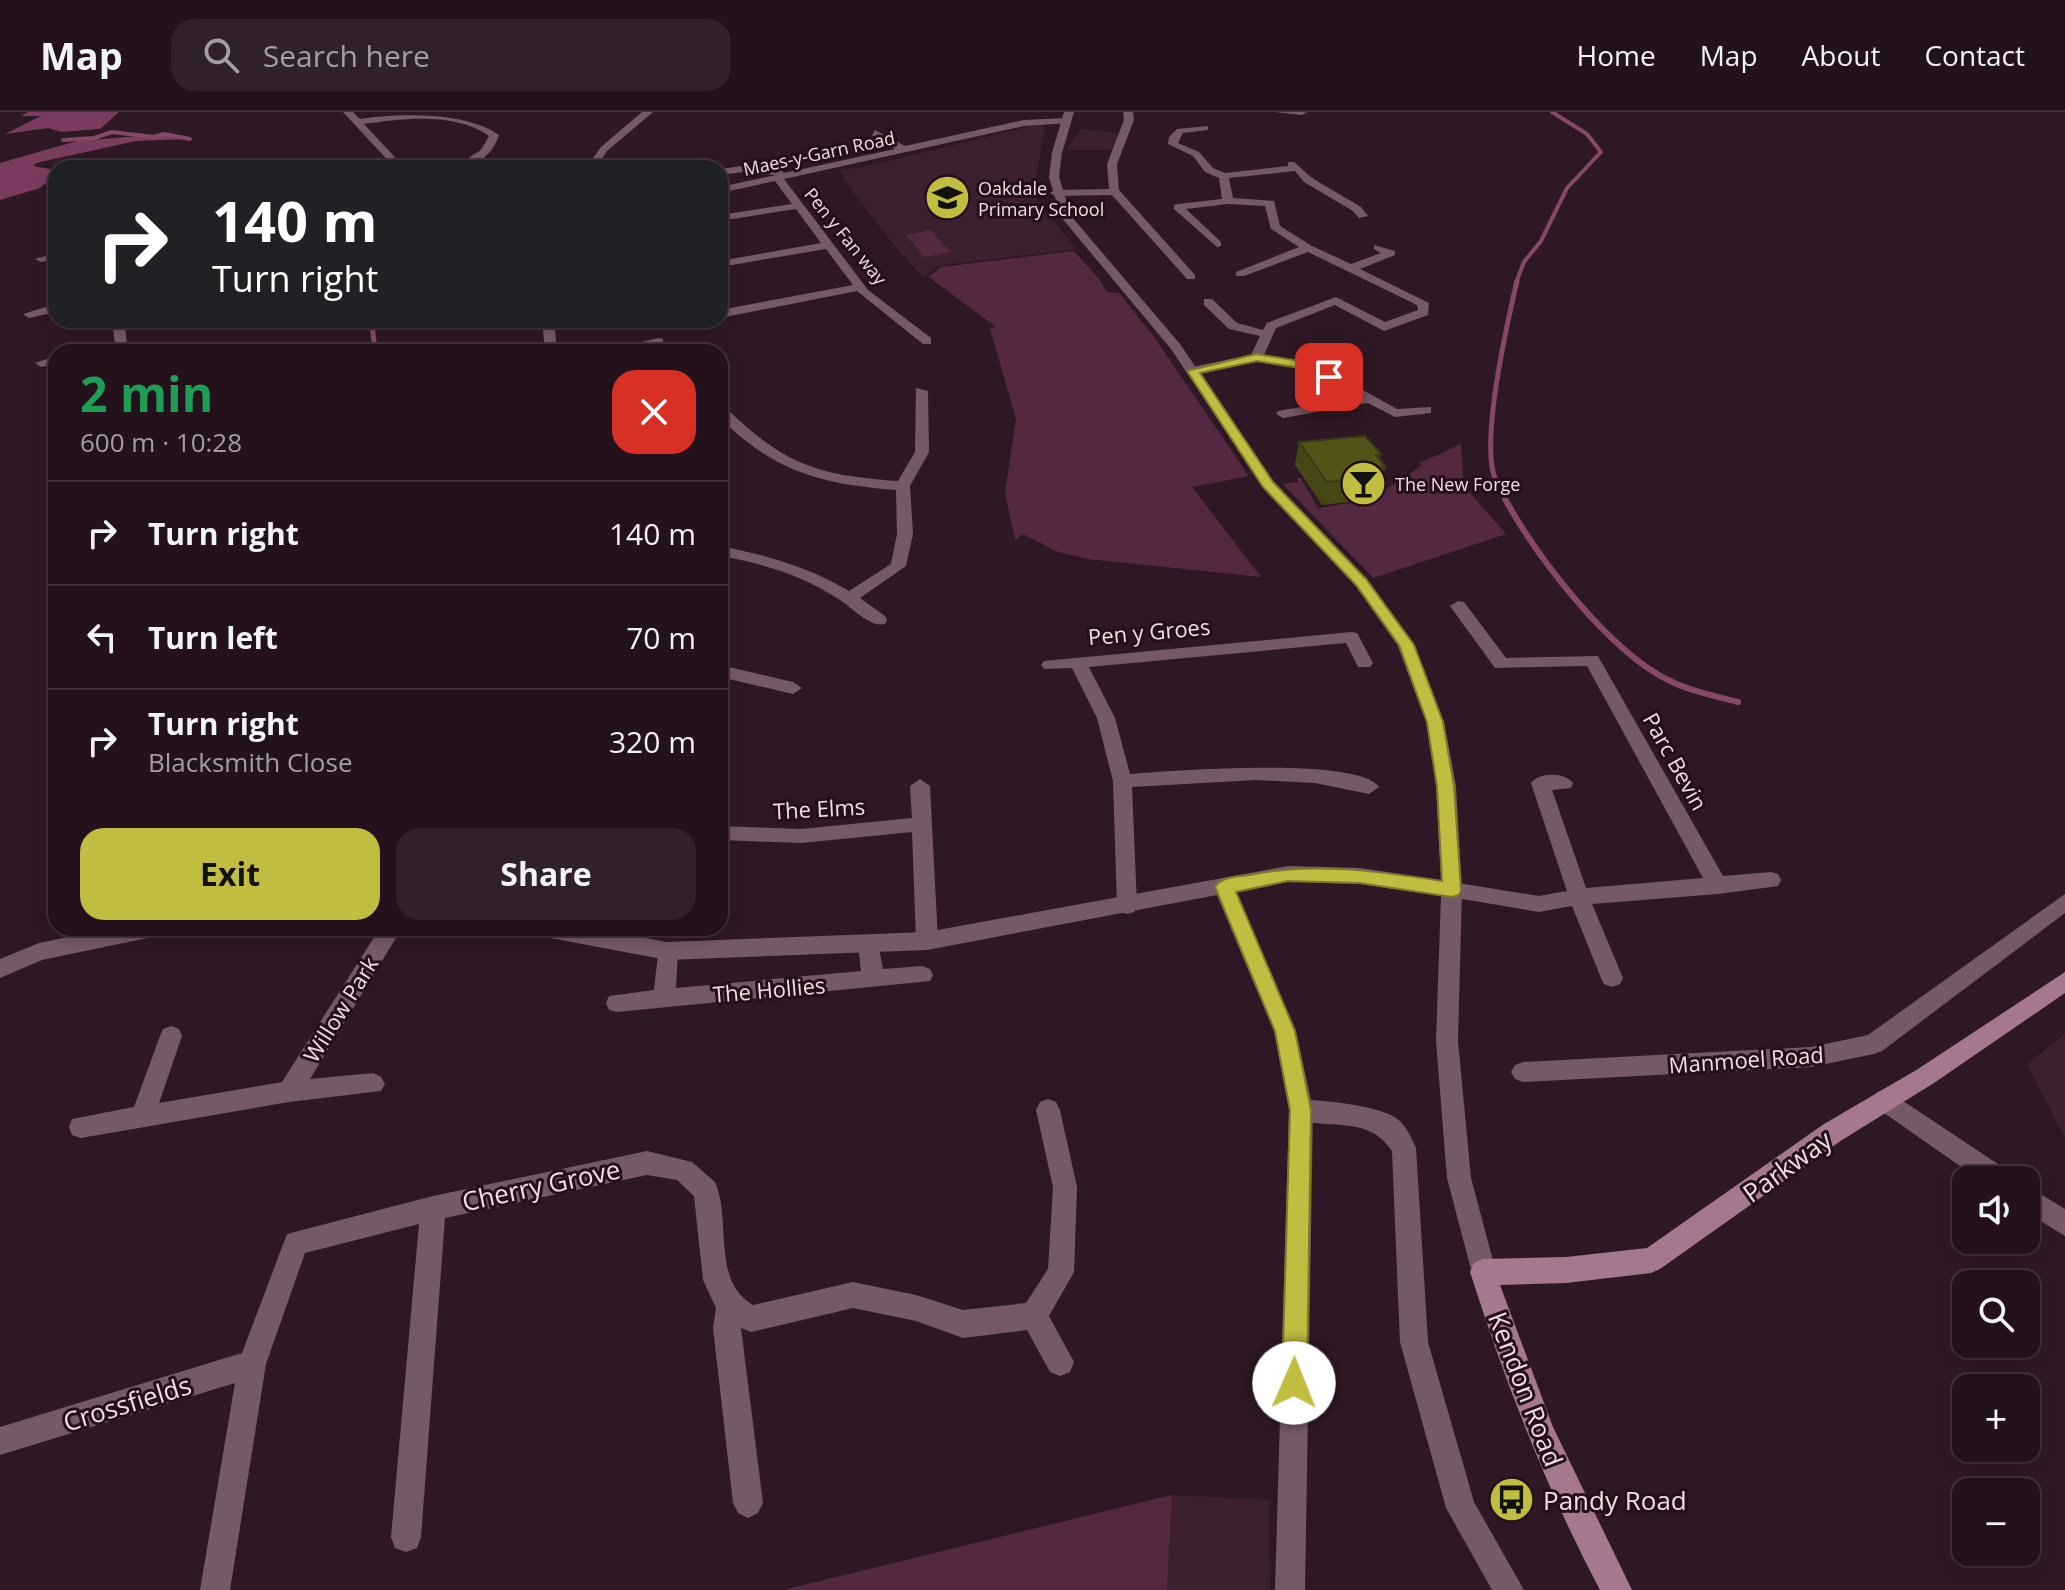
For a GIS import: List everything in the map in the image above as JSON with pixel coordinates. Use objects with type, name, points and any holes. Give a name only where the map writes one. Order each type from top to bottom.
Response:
[{"type":"main road","name":"Parkway","points":[[1483,1272],[1566,1270],[1651,1260],[1833,1132],[1926,1076],[2065,981]]},
{"type":"main road","name":"Kendon Road","points":[[1483,1272],[1511,1361],[1576,1518],[1617,1590]]},
{"type":"street","points":[[348,112],[393,160]]},
{"type":"street","points":[[596,160],[604,149],[648,112]]},
{"type":"street","points":[[1128,112],[1129,120],[1112,164],[1115,192],[1191,277]]},
{"type":"street","points":[[1280,112],[1302,112]]},
{"type":"street","points":[[358,122],[428,114],[480,122],[494,135],[492,144],[475,160]]},
{"type":"street","points":[[1067,117],[1053,170],[1055,193],[1066,217],[1192,371],[1268,484],[1361,582],[1406,645],[1435,722],[1446,786],[1452,890],[1447,1041],[1459,1178],[1483,1272]]},
{"type":"street","name":"Maes-y-Garn Road","points":[[728,189],[1024,123],[1067,117]]},
{"type":"street","points":[[1170,125],[1180,131],[1205,128]]},
{"type":"street","points":[[1180,131],[1174,137],[1173,144],[1196,154],[1209,170],[1224,176],[1294,166],[1308,176],[1308,180],[1357,209],[1363,216]]},
{"type":"street","points":[[875,133],[904,150]]},
{"type":"street","points":[[728,171],[743,169],[802,174]]},
{"type":"street","points":[[1224,176],[1228,201]]},
{"type":"street","name":"Pen y Fan way","points":[[779,179],[860,287],[927,341]]},
{"type":"street","points":[[1055,193],[1115,192]]},
{"type":"street","points":[[1167,196],[1217,244]]},
{"type":"street","points":[[1178,207],[1228,201],[1270,203],[1275,227],[1308,248],[1423,303],[1424,312],[1384,327],[1336,301],[1271,326],[1256,358]]},
{"type":"street","points":[[728,217],[798,206]]},
{"type":"street","points":[[728,263],[827,245]]},
{"type":"street","points":[[1378,247],[1405,260]]},
{"type":"street","points":[[1240,274],[1308,248]]},
{"type":"street","points":[[1352,268],[1391,253]]},
{"type":"street","points":[[41,259],[48,258]]},
{"type":"street","points":[[728,312],[860,287]]},
{"type":"street","points":[[1208,302],[1233,326],[1265,334]]},
{"type":"street","points":[[29,314],[48,310]]},
{"type":"street","points":[[648,344],[659,342]]},
{"type":"street","points":[[1192,371],[1244,363],[1256,358],[1309,366],[1395,413],[1426,410]]},
{"type":"street","points":[[41,363],[48,362]]},
{"type":"street","points":[[851,597],[898,566],[905,534],[903,486],[922,452],[921,391]]},
{"type":"street","points":[[1283,414],[1370,399]]},
{"type":"street","points":[[728,417],[767,453],[793,465],[862,484],[903,486]]},
{"type":"street","points":[[728,553],[787,567],[822,580],[851,597],[879,620]]},
{"type":"street","name":"Parc Bevin","points":[[1458,606],[1501,664],[1592,660],[1718,886]]},
{"type":"street","name":"Pen y Groes","points":[[1127,906],[1122,781],[1106,718],[1078,662],[1355,632],[1364,663]]},
{"type":"street","points":[[1050,665],[1078,662]]},
{"type":"street","points":[[728,673],[793,688]]},
{"type":"street","points":[[741,697],[753,679]]},
{"type":"street","points":[[1122,781],[1256,773],[1315,776],[1369,787]]},
{"type":"street","points":[[1564,783],[1540,783],[1579,897],[1612,978]]},
{"type":"street","points":[[920,786],[927,941]]},
{"type":"street","name":"The Elms","points":[[728,833],[801,836],[921,824]]},
{"type":"street","points":[[587,936],[667,951],[927,941],[1288,874],[1360,876],[1539,904],[1579,897],[1771,880]]},
{"type":"street","points":[[1224,887],[1285,1031],[1301,1110],[1290,1590]]},
{"type":"street","name":"Manmoel Road","points":[[1523,1072],[1811,1057],[1874,1044],[2065,902]]},
{"type":"street","points":[[0,969],[39,952],[114,936]]},
{"type":"street","name":"Willow Park","points":[[289,1091],[386,936]]},
{"type":"street","points":[[869,945],[873,980]]},
{"type":"street","points":[[664,999],[667,951]]},
{"type":"street","name":"The Hollies","points":[[617,1003],[922,975]]},
{"type":"street","points":[[142,1117],[171,1036]]},
{"type":"street","name":"Willow Park","points":[[81,1127],[289,1091],[373,1084]]},
{"type":"street","points":[[1885,1100],[1981,1166]]},
{"type":"street","points":[[1034,1316],[1061,1272],[1065,1187],[1048,1110]]},
{"type":"street","points":[[1301,1110],[1346,1113],[1390,1127],[1404,1148],[1414,1342],[1461,1508],[1509,1590]]},
{"type":"street","name":"Cherry Grove","points":[[406,1537],[433,1208],[647,1163],[683,1170],[706,1190],[716,1280],[730,1307],[727,1328],[748,1503]]},
{"type":"street","points":[[2040,1207],[2065,1224]]},
{"type":"street","points":[[215,1590],[252,1364],[296,1243],[433,1208]]},
{"type":"street","points":[[730,1307],[751,1319],[853,1295],[916,1308],[963,1324],[1034,1316]]},
{"type":"street","points":[[1034,1316],[1060,1362]]},
{"type":"street","name":"Crossfields","points":[[2,1441],[252,1364]]},
{"type":"shaded area","points":[[28,112],[119,112],[100,129],[61,132],[48,128],[5,134],[41,116],[21,116]]},
{"type":"shaded area","name":"Oakdale Primary School","points":[[1035,125],[1046,125],[1033,191],[1039,204],[1077,249],[936,266],[923,277],[893,244],[845,181],[840,169],[859,168]]},
{"type":"shaded area","points":[[1081,129],[1121,133],[1114,150],[1067,150]]},
{"type":"shaded area","points":[[164,134],[190,139],[136,141],[36,163],[33,166],[48,169],[48,181],[40,188],[0,200],[0,163],[77,141]]},
{"type":"shaded area","points":[[931,230],[950,252],[924,257],[906,235]]},
{"type":"shaded area","points":[[1074,251],[1107,292],[1119,293],[1152,334],[1249,476],[1192,487],[1261,577],[1088,559],[1058,552],[1023,534],[1015,540],[1005,492],[1016,419],[990,329],[996,327],[929,277],[941,267]]},
{"type":"shaded area","points":[[1461,444],[1464,486],[1506,534],[1373,578],[1283,484],[1298,482],[1297,478],[1301,478],[1318,508],[1370,500],[1421,466],[1420,463]]},
{"type":"shaded area","points":[[2065,1034],[2065,1138],[2027,1064]]},
{"type":"shaded area","points":[[1172,1495],[1269,1500],[1270,1590],[1167,1590]]},
{"type":"shaded area","points":[[1172,1495],[1167,1590],[783,1590]]},
{"type":"building","points":[[1365,436],[1381,454],[1376,455],[1386,467],[1368,469],[1374,477],[1327,482],[1299,442]]},
{"type":"waterway","points":[[1516,283],[1524,262],[1541,241],[1567,188],[1601,152],[1587,134],[1552,112]]},
{"type":"waterway","points":[[63,140],[94,138],[112,132],[154,137],[164,134],[190,139]]},
{"type":"waterway","points":[[1505,499],[1492,467],[1491,425],[1517,281]]},
{"type":"waterway","points":[[373,328],[374,344]]},
{"type":"waterway","points":[[1505,499],[1555,574],[1598,625],[1622,647],[1668,680],[1738,702]]},
{"type":"place","name":"Oakdale Primary School","points":[[947,198]]},
{"type":"place","name":"The New Forge","points":[[1364,484]]},
{"type":"place","name":"Pandy Road","points":[[1512,1500]]},
{"type":"route","points":[[1294,1383],[1301,1110],[1285,1031],[1224,887],[1288,874],[1360,876],[1452,890],[1446,786],[1435,722],[1406,645],[1361,582],[1268,484],[1192,371],[1244,363],[1256,358],[1309,366],[1329,377]]}]
